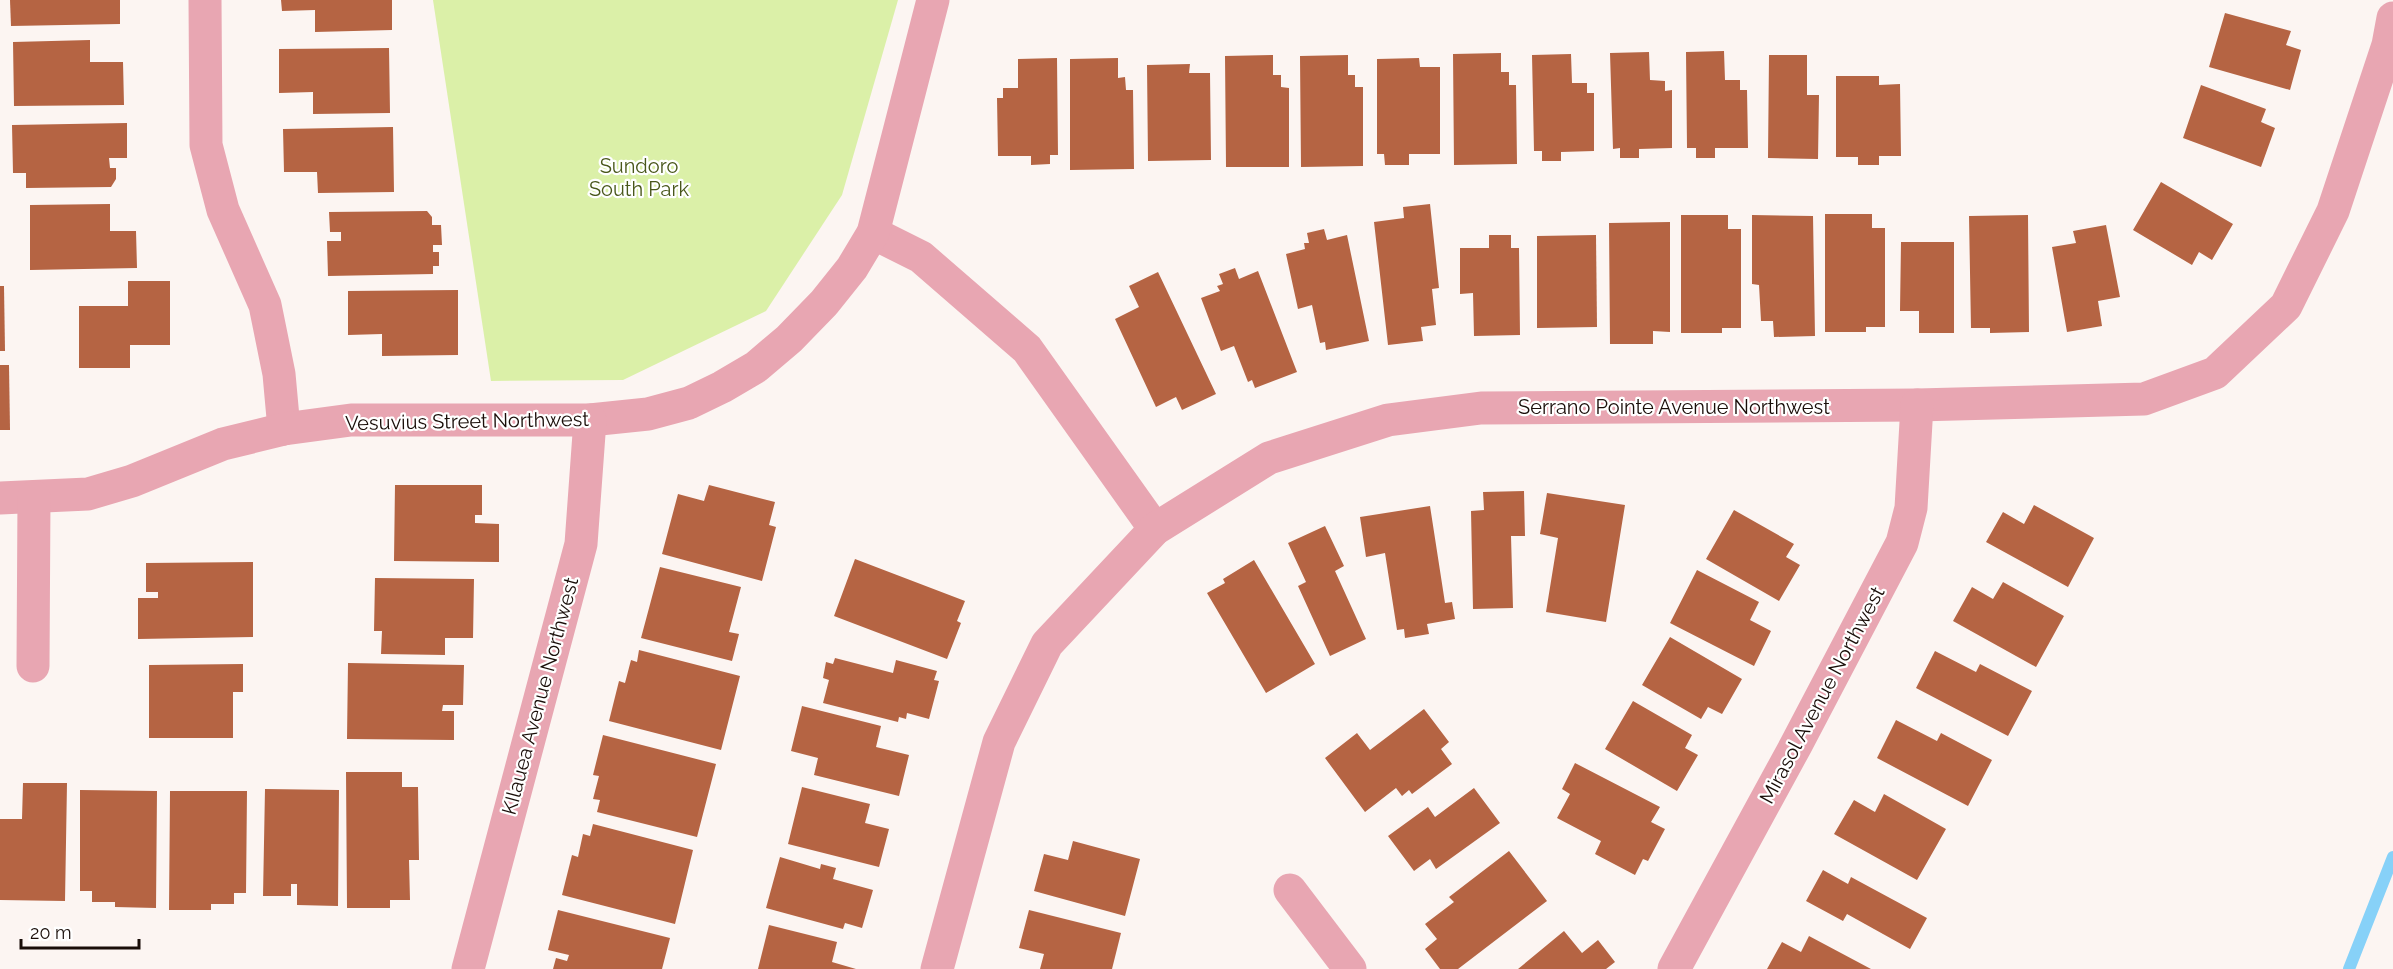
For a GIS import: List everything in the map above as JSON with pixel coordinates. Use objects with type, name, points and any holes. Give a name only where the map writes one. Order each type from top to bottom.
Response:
[{"type":"street","points":[[205,0],[206,145],[223,210],[265,305],[279,374],[284,429]]},
{"type":"street","name":"Vesuvius Street Northwest","points":[[0,498],[88,494],[132,482],[223,444],[284,429],[351,420],[590,420],[648,414],[689,403],[722,387],[756,367],[789,339],[824,303],[852,268],[873,233],[933,0]]},
{"type":"street","name":"Serrano Pointe Avenue Northwest","points":[[937,969],[999,742],[1047,644],[1155,529],[1269,458],[1388,420],[1480,408],[1917,405],[2144,399],[2215,373],[2286,306],[2333,211],[2388,45],[2393,18]]},
{"type":"street","points":[[873,233],[921,257],[1027,349],[1155,529]]},
{"type":"street","name":"Mirasol Avenue Northwest","points":[[1674,969],[1796,745],[1902,543],[1911,508],[1917,405]]},
{"type":"street","name":"KIlauea Avenue Northwest","points":[[468,969],[581,544],[590,420]]},
{"type":"street","points":[[33,666],[34,497]]},
{"type":"street","points":[[1290,890],[1350,969]]},
{"type":"green space","name":"Sundoro South Park","points":[[433,0],[898,0],[842,195],[766,311],[623,380],[491,381]]},
{"type":"building","points":[[10,0],[120,0],[120,24],[11,26]]},
{"type":"building","points":[[281,0],[392,0],[392,30],[315,32],[315,10],[282,11]]},
{"type":"building","points":[[2225,13],[2291,31],[2286,45],[2301,50],[2290,90],[2209,67]]},
{"type":"building","points":[[90,40],[90,62],[123,62],[124,105],[14,106],[13,42]]},
{"type":"building","points":[[389,48],[390,113],[313,114],[313,92],[279,93],[279,49]]},
{"type":"building","points":[[1724,51],[1725,80],[1740,80],[1740,90],[1747,90],[1748,148],[1715,148],[1715,158],[1696,158],[1696,148],[1687,148],[1686,52]]},
{"type":"building","points":[[1649,52],[1650,80],[1665,81],[1665,91],[1672,90],[1672,148],[1639,149],[1639,158],[1620,158],[1620,148],[1613,149],[1610,53]]},
{"type":"building","points":[[1501,53],[1501,72],[1509,72],[1509,85],[1516,85],[1517,164],[1454,165],[1453,54]]},
{"type":"building","points":[[1571,54],[1572,83],[1587,83],[1587,93],[1594,93],[1594,151],[1561,152],[1561,161],[1542,161],[1542,151],[1534,151],[1532,55]]},
{"type":"building","points":[[1273,55],[1273,75],[1281,75],[1281,87],[1289,88],[1289,167],[1226,167],[1225,56]]},
{"type":"building","points":[[1348,55],[1348,75],[1355,75],[1355,87],[1363,87],[1363,166],[1301,167],[1300,56]]},
{"type":"building","points":[[1769,55],[1807,55],[1807,95],[1819,95],[1818,159],[1768,158]]},
{"type":"building","points":[[1057,58],[1058,155],[1050,155],[1050,164],[1031,165],[1031,156],[998,156],[997,98],[1003,98],[1003,88],[1018,88],[1018,59]]},
{"type":"building","points":[[1118,58],[1118,78],[1125,77],[1126,90],[1133,90],[1134,169],[1070,170],[1070,59]]},
{"type":"building","points":[[1419,58],[1420,67],[1440,67],[1440,154],[1409,154],[1409,165],[1385,165],[1384,154],[1377,154],[1377,59]]},
{"type":"building","points":[[1190,64],[1189,73],[1210,73],[1211,160],[1148,161],[1147,65]]},
{"type":"building","points":[[1836,76],[1879,76],[1879,85],[1900,84],[1901,156],[1879,156],[1879,165],[1858,165],[1858,157],[1836,157]]},
{"type":"building","points":[[2201,85],[2266,109],[2261,122],[2275,128],[2261,167],[2183,138]]},
{"type":"building","points":[[127,123],[127,158],[109,158],[110,168],[116,168],[116,179],[111,187],[26,188],[26,173],[13,173],[12,125]]},
{"type":"building","points":[[393,127],[394,192],[318,193],[317,172],[284,172],[283,129]]},
{"type":"building","points":[[2161,182],[2233,224],[2212,260],[2199,252],[2192,265],[2133,230]]},
{"type":"building","points":[[110,204],[110,231],[136,231],[137,268],[30,270],[30,205]]},
{"type":"building","points":[[1430,204],[1439,288],[1432,289],[1436,325],[1421,327],[1423,341],[1388,345],[1374,222],[1404,218],[1403,207]]},
{"type":"building","points":[[427,211],[432,217],[432,225],[441,225],[442,245],[433,245],[433,252],[439,252],[439,266],[433,266],[433,274],[328,276],[327,241],[341,241],[341,232],[330,232],[329,212]]},
{"type":"building","points":[[1825,214],[1872,214],[1872,228],[1885,228],[1885,327],[1866,327],[1866,332],[1825,332]]},
{"type":"building","points":[[1681,215],[1728,215],[1728,229],[1741,229],[1741,328],[1722,328],[1722,333],[1681,333]]},
{"type":"building","points":[[1752,215],[1813,216],[1815,336],[1774,337],[1773,321],[1761,321],[1759,285],[1752,284]]},
{"type":"building","points":[[2028,215],[2029,332],[1990,333],[1990,328],[1971,328],[1969,216]]},
{"type":"building","points":[[1670,222],[1670,332],[1653,331],[1653,344],[1610,344],[1609,223]]},
{"type":"building","points":[[2106,225],[2120,297],[2098,301],[2102,326],[2067,332],[2052,247],[2076,243],[2073,231]]},
{"type":"building","points":[[1324,229],[1327,240],[1347,235],[1369,341],[1326,350],[1325,342],[1320,343],[1312,305],[1298,309],[1286,254],[1305,249],[1304,243],[1309,243],[1307,233]]},
{"type":"building","points":[[1489,235],[1511,235],[1511,248],[1519,248],[1520,335],[1474,336],[1473,293],[1460,294],[1460,248],[1489,248]]},
{"type":"building","points":[[1596,235],[1597,327],[1537,328],[1537,236]]},
{"type":"building","points":[[1901,242],[1954,242],[1954,333],[1919,333],[1919,311],[1900,311]]},
{"type":"building","points":[[1235,268],[1239,279],[1258,271],[1297,372],[1255,388],[1252,380],[1248,382],[1234,346],[1221,351],[1201,298],[1220,291],[1217,286],[1223,284],[1219,274]]},
{"type":"building","points":[[1158,272],[1216,394],[1182,410],[1176,397],[1156,407],[1115,319],[1139,307],[1129,286]]},
{"type":"building","points":[[128,281],[170,281],[170,345],[130,345],[130,368],[79,368],[79,306],[128,306]]},
{"type":"building","points":[[0,286],[4,286],[5,351],[0,351]]},
{"type":"building","points":[[458,290],[458,355],[382,356],[382,334],[348,335],[348,291]]},
{"type":"building","points":[[0,365],[9,365],[10,430],[0,430]]},
{"type":"building","points":[[395,485],[482,485],[482,515],[475,515],[475,523],[499,524],[499,562],[394,561]]},
{"type":"building","points":[[709,485],[775,502],[769,525],[776,527],[762,581],[662,554],[678,494],[704,501]]},
{"type":"building","points":[[1524,491],[1525,536],[1511,536],[1513,608],[1473,609],[1471,511],[1484,510],[1483,492]]},
{"type":"building","points":[[1547,493],[1625,505],[1606,622],[1546,612],[1558,538],[1540,534]]},
{"type":"building","points":[[2034,505],[2094,538],[2068,587],[1986,542],[2003,512],[2024,524]]},
{"type":"building","points":[[1430,506],[1445,603],[1452,602],[1455,619],[1427,624],[1429,634],[1405,638],[1404,629],[1397,630],[1385,553],[1366,557],[1360,517]]},
{"type":"building","points":[[1734,510],[1794,544],[1786,557],[1800,565],[1779,601],[1706,559]]},
{"type":"building","points":[[1325,526],[1344,566],[1335,571],[1366,639],[1330,656],[1298,586],[1306,582],[1288,543]]},
{"type":"building","points":[[855,559],[965,601],[957,621],[961,623],[947,659],[834,616]]},
{"type":"building","points":[[1254,560],[1315,664],[1266,693],[1207,593],[1225,583],[1223,579]]},
{"type":"building","points":[[253,562],[253,637],[138,639],[138,598],[158,598],[158,592],[146,592],[146,563]]},
{"type":"building","points":[[660,567],[741,587],[729,632],[739,634],[732,661],[641,638]]},
{"type":"building","points":[[1697,570],[1759,602],[1750,620],[1771,631],[1754,666],[1670,623]]},
{"type":"building","points":[[375,578],[474,579],[473,638],[445,638],[445,655],[381,654],[382,631],[374,631]]},
{"type":"building","points":[[2003,582],[2064,616],[2036,667],[1953,621],[1972,587],[1993,599]]},
{"type":"building","points":[[1670,637],[1742,679],[1722,714],[1708,707],[1701,719],[1642,685]]},
{"type":"building","points":[[639,650],[740,676],[721,750],[609,721],[619,681],[625,683],[631,660],[637,662]]},
{"type":"building","points":[[1935,651],[1976,672],[1980,664],[2032,691],[2008,736],[1916,688]]},
{"type":"building","points":[[835,658],[893,673],[896,660],[937,671],[934,680],[939,681],[929,719],[907,713],[906,719],[899,717],[898,722],[823,703],[829,680],[823,678],[826,662],[833,664]]},
{"type":"building","points":[[348,663],[464,665],[463,705],[443,705],[442,711],[454,711],[454,740],[347,739]]},
{"type":"building","points":[[243,664],[243,692],[233,692],[233,738],[149,738],[149,665]]},
{"type":"building","points":[[1633,701],[1692,735],[1685,748],[1698,755],[1677,791],[1605,749]]},
{"type":"building","points":[[802,706],[881,726],[876,747],[909,755],[899,796],[814,775],[818,758],[791,751]]},
{"type":"building","points":[[1424,709],[1449,742],[1441,749],[1452,764],[1412,794],[1409,790],[1402,796],[1396,788],[1365,812],[1325,758],[1357,733],[1370,750]]},
{"type":"building","points":[[1896,720],[1937,741],[1941,733],[1992,760],[1968,806],[1877,758]]},
{"type":"building","points":[[603,735],[716,764],[697,837],[597,812],[600,800],[593,799],[599,776],[593,775]]},
{"type":"building","points":[[1575,763],[1660,807],[1651,822],[1665,829],[1648,861],[1643,859],[1635,875],[1595,854],[1601,841],[1557,818],[1570,794],[1562,789]]},
{"type":"building","points":[[346,772],[402,772],[402,787],[418,787],[419,860],[409,860],[410,900],[390,900],[390,908],[347,908]]},
{"type":"building","points":[[23,783],[67,783],[65,901],[0,900],[0,819],[22,819]]},
{"type":"building","points":[[802,787],[870,804],[865,823],[889,829],[879,867],[788,844]]},
{"type":"building","points":[[1474,788],[1500,823],[1436,869],[1430,859],[1414,871],[1388,836],[1428,807],[1435,817]]},
{"type":"building","points":[[265,789],[339,790],[338,906],[297,905],[297,884],[291,884],[291,896],[263,896]]},
{"type":"building","points":[[80,790],[157,791],[156,908],[115,907],[115,902],[92,902],[92,891],[80,891]]},
{"type":"building","points":[[170,791],[247,791],[246,893],[234,893],[234,904],[211,904],[211,910],[169,910]]},
{"type":"building","points":[[1884,794],[1946,829],[1917,880],[1834,834],[1854,800],[1875,812]]},
{"type":"building","points":[[593,824],[693,850],[675,924],[562,895],[572,855],[578,857],[583,834],[590,836]]},
{"type":"building","points":[[1073,841],[1140,859],[1125,916],[1034,891],[1044,854],[1068,860]]},
{"type":"building","points":[[1509,851],[1547,901],[1458,969],[1440,969],[1425,949],[1437,939],[1425,924],[1454,902],[1449,897]]},
{"type":"building","points":[[780,857],[820,869],[821,864],[836,868],[833,879],[873,890],[862,928],[845,923],[843,929],[766,908]]},
{"type":"building","points":[[1823,870],[1848,884],[1851,877],[1927,918],[1910,949],[1847,914],[1843,921],[1806,901]]},
{"type":"building","points":[[558,910],[670,938],[662,969],[553,969],[556,958],[567,961],[569,955],[548,950]]},
{"type":"building","points":[[1029,910],[1121,933],[1112,969],[1040,969],[1044,954],[1019,948]]},
{"type":"building","points":[[769,925],[837,942],[832,962],[856,969],[758,969]]},
{"type":"building","points":[[1564,931],[1582,953],[1598,940],[1615,962],[1606,969],[1518,969]]},
{"type":"building","points":[[1809,936],[1871,969],[1767,969],[1782,942],[1801,952]]},
{"type":"waterway","points":[[2349,969],[2393,857]]}]
